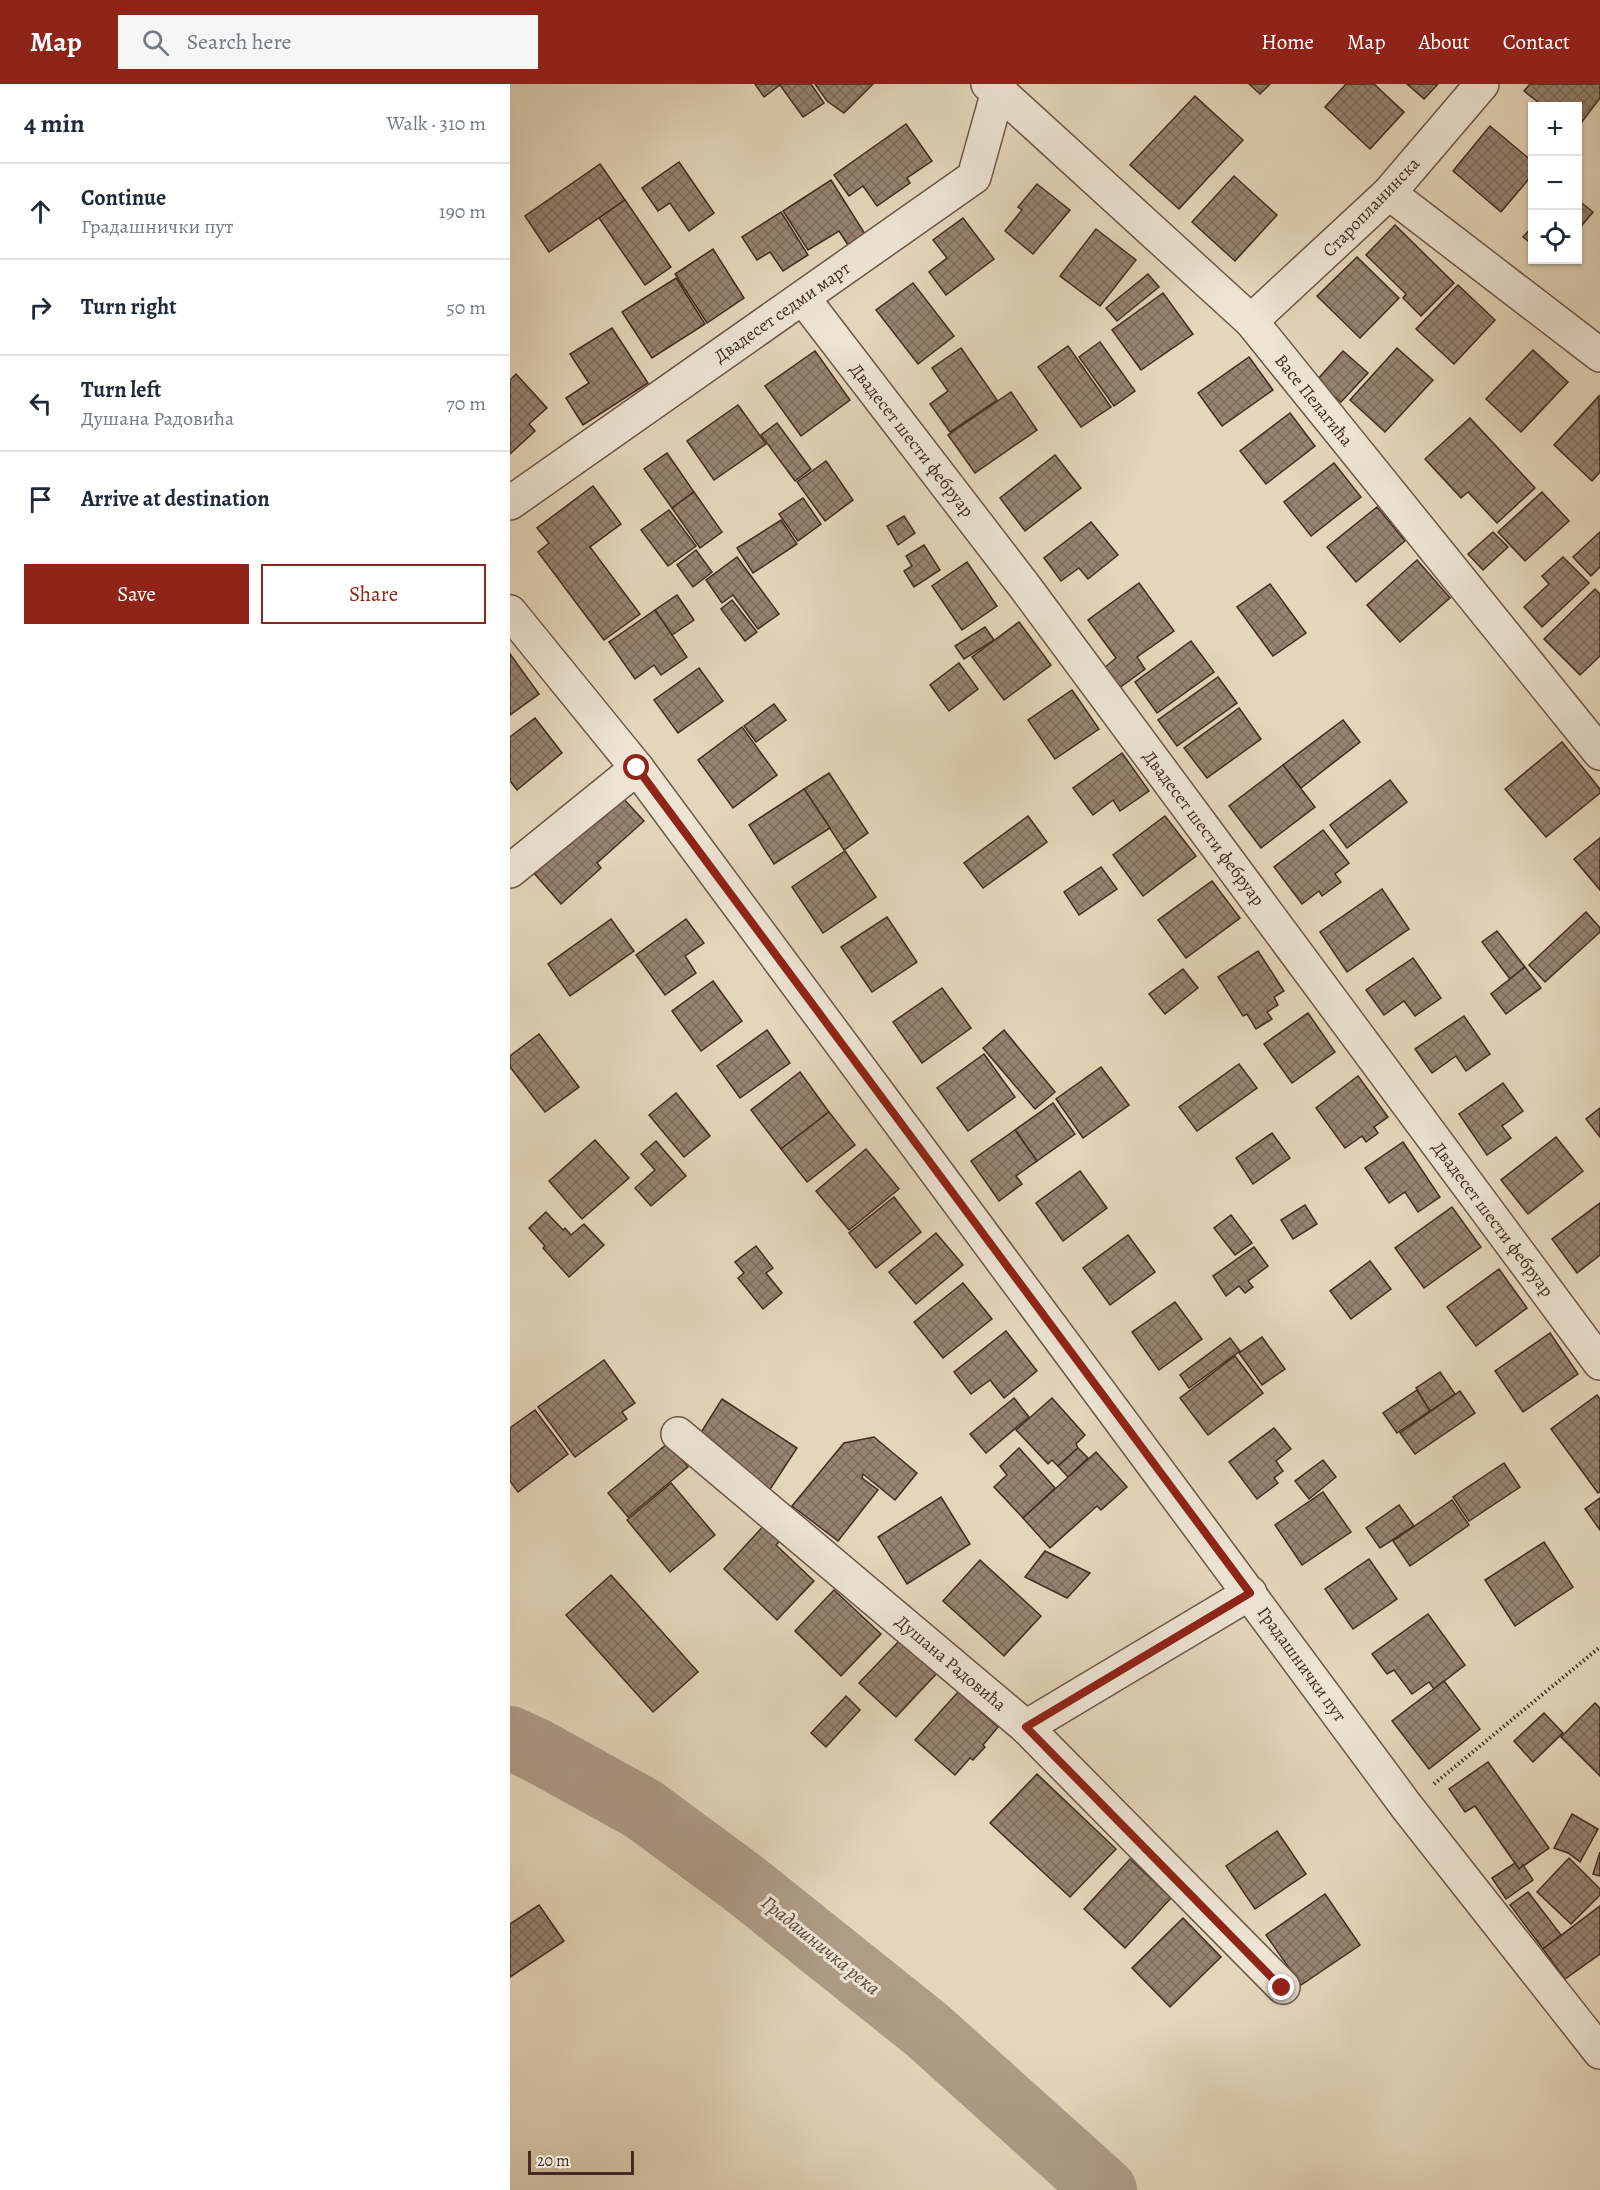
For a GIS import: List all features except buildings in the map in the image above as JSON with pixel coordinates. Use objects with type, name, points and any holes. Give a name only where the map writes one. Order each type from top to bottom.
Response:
[{"type":"street","name":"Старопланинска","points":[[1251,321],[1389,193],[1482,84]]},
{"type":"street","name":"Двадесет седми март","points":[[510,503],[974,177],[996,86]]},
{"type":"street","name":"Васе Пелагића","points":[[996,86],[1251,321],[1600,753]]},
{"type":"street","points":[[1389,193],[1600,355]]},
{"type":"street","name":"Двадесет шести фебруар","points":[[803,298],[1033,597],[1600,1363]]},
{"type":"street","name":"Градашнички пут","points":[[510,612],[637,768],[1407,1807],[1600,2052]]},
{"type":"street","points":[[510,872],[637,768]]},
{"type":"street","name":"Душана Радовића","points":[[678,1434],[1026,1727],[1282,1988]]},
{"type":"street","points":[[1026,1727],[1250,1593]]},
{"type":"path","points":[[1407,1807],[1600,1647]]},
{"type":"waterway","name":"Градашничка река","points":[[510,1738],[643,1809],[742,1882],[927,2030],[1105,2190]]},
{"type":"route","points":[[637,768],[1250,1593],[1026,1727],[1282,1988]]}]
